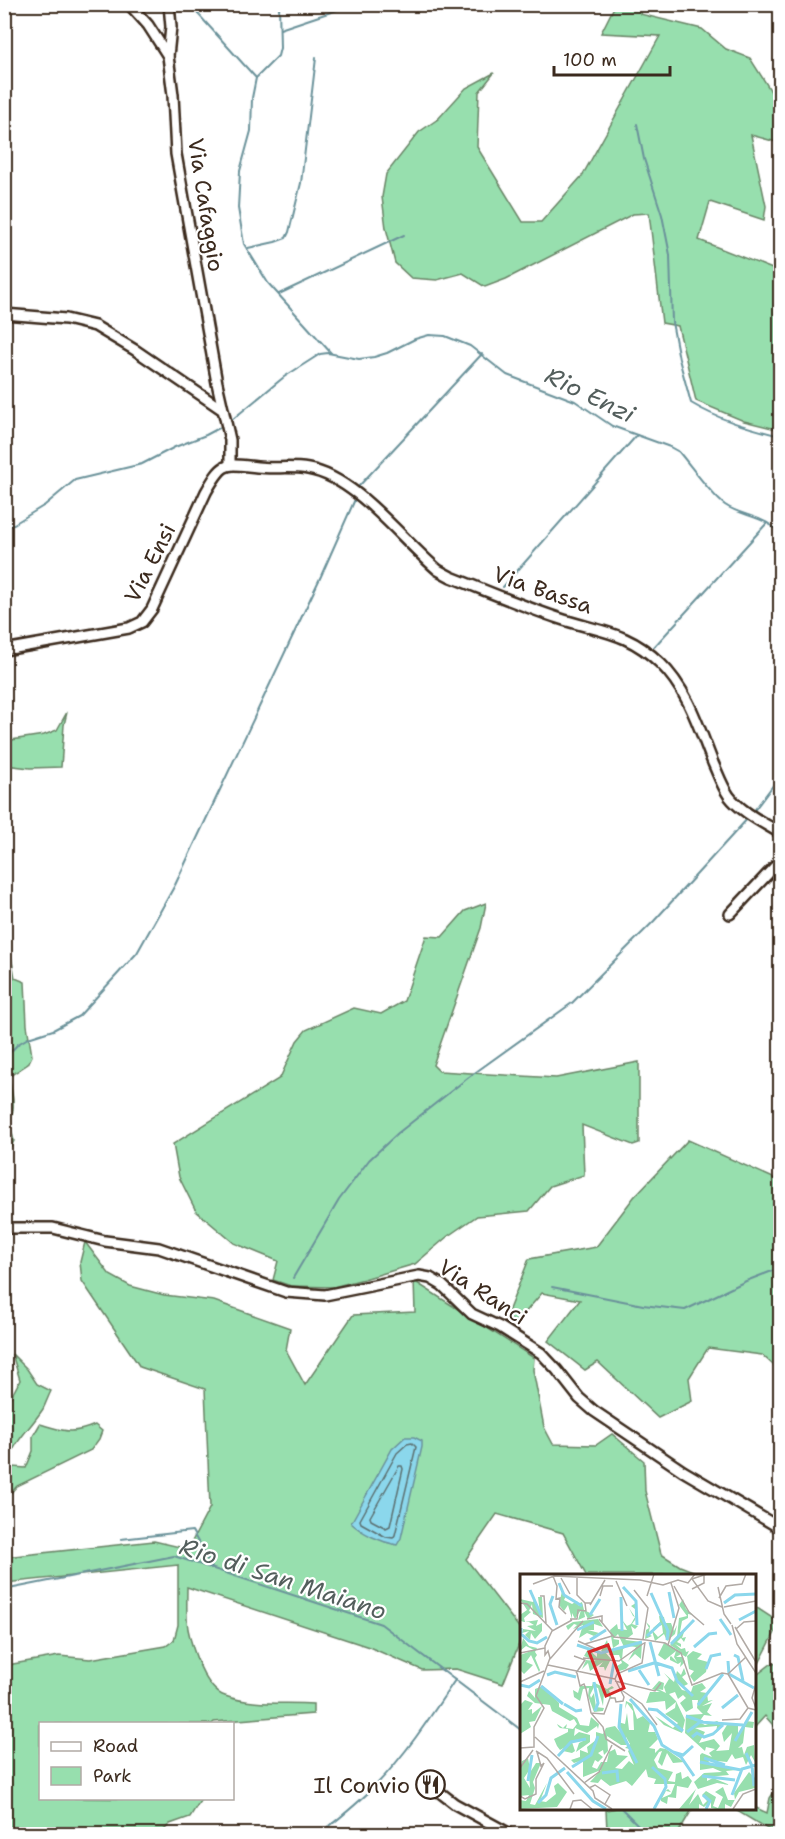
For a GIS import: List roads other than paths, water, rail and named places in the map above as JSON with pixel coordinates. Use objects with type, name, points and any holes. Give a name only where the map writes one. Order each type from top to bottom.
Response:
[{"type":"street","points":[[129,4],[148,25],[168,56]]},
{"type":"street","name":"Via Cafaggio","points":[[169,4],[171,27],[168,56],[173,95],[176,154],[223,413],[230,440],[230,465]]},
{"type":"street","points":[[4,314],[66,320],[95,326],[135,350],[223,413]]},
{"type":"street","name":"Via Bassa","points":[[230,465],[310,469],[328,475],[357,494],[429,562],[445,574],[559,618],[632,640],[647,651],[675,680],[697,719],[730,797],[780,833]]},
{"type":"street","name":"Via Ensi","points":[[4,650],[129,628],[141,622],[152,609],[214,478],[222,469],[230,465]]},
{"type":"street","points":[[730,914],[780,861]]},
{"type":"street","name":"Via Ranci","points":[[4,1228],[53,1228],[105,1241],[159,1248],[286,1292],[326,1295],[419,1275],[430,1278],[442,1285],[472,1314],[541,1353],[579,1398],[594,1411],[683,1471],[780,1528]]},
{"type":"street","points":[[433,1787],[455,1804],[510,1834]]},
{"type":"water","points":[[405,1437],[414,1437],[422,1441],[422,1447],[401,1538],[397,1545],[372,1537],[351,1523],[392,1449]]},
{"type":"waterway","points":[[189,4],[256,78]]},
{"type":"waterway","points":[[257,77],[278,56],[280,48],[279,4]]},
{"type":"waterway","points":[[280,29],[355,4]]},
{"type":"waterway","points":[[248,248],[286,238],[289,232],[301,183],[316,58]]},
{"type":"waterway","points":[[256,78],[252,98],[251,131],[240,171],[238,208],[244,244],[268,283],[331,353]]},
{"type":"waterway","points":[[637,124],[644,159],[662,215],[670,255],[672,322],[691,403],[723,419],[780,436]]},
{"type":"waterway","points":[[279,294],[404,235]]},
{"type":"waterway","name":"Rio Enzi","points":[[228,423],[284,377],[320,354],[328,353],[359,359],[374,357],[415,339],[429,335],[445,336],[470,346],[507,375],[575,401],[612,426],[679,452],[707,488],[725,505],[770,524],[780,536]]},
{"type":"waterway","points":[[358,492],[359,486],[482,354]]},
{"type":"waterway","points":[[4,530],[45,505],[75,480],[142,464],[223,426]]},
{"type":"waterway","points":[[503,587],[637,435]]},
{"type":"waterway","points":[[4,1059],[18,1044],[28,1038],[53,1030],[79,1016],[137,953],[175,885],[356,497]]},
{"type":"waterway","points":[[654,647],[767,523]]},
{"type":"waterway","points":[[753,812],[780,776]]},
{"type":"waterway","points":[[293,1278],[339,1200],[369,1160],[398,1133],[469,1077],[572,1003],[654,921],[749,817]]},
{"type":"waterway","points":[[552,1287],[643,1305],[685,1310],[746,1281],[780,1268]]},
{"type":"waterway","points":[[121,1539],[192,1531],[212,1568]]},
{"type":"waterway","name":"Rio di San Maiano","points":[[4,1590],[174,1556],[381,1624],[520,1729]]},
{"type":"waterway","points":[[320,1834],[363,1798],[387,1773],[418,1734],[455,1680]]},
{"type":"waterway","name":"Rio di San Maiano","points":[[622,1809],[647,1834]]},
{"type":"place","name":"Il Convio","points":[[431,1785]]}]
